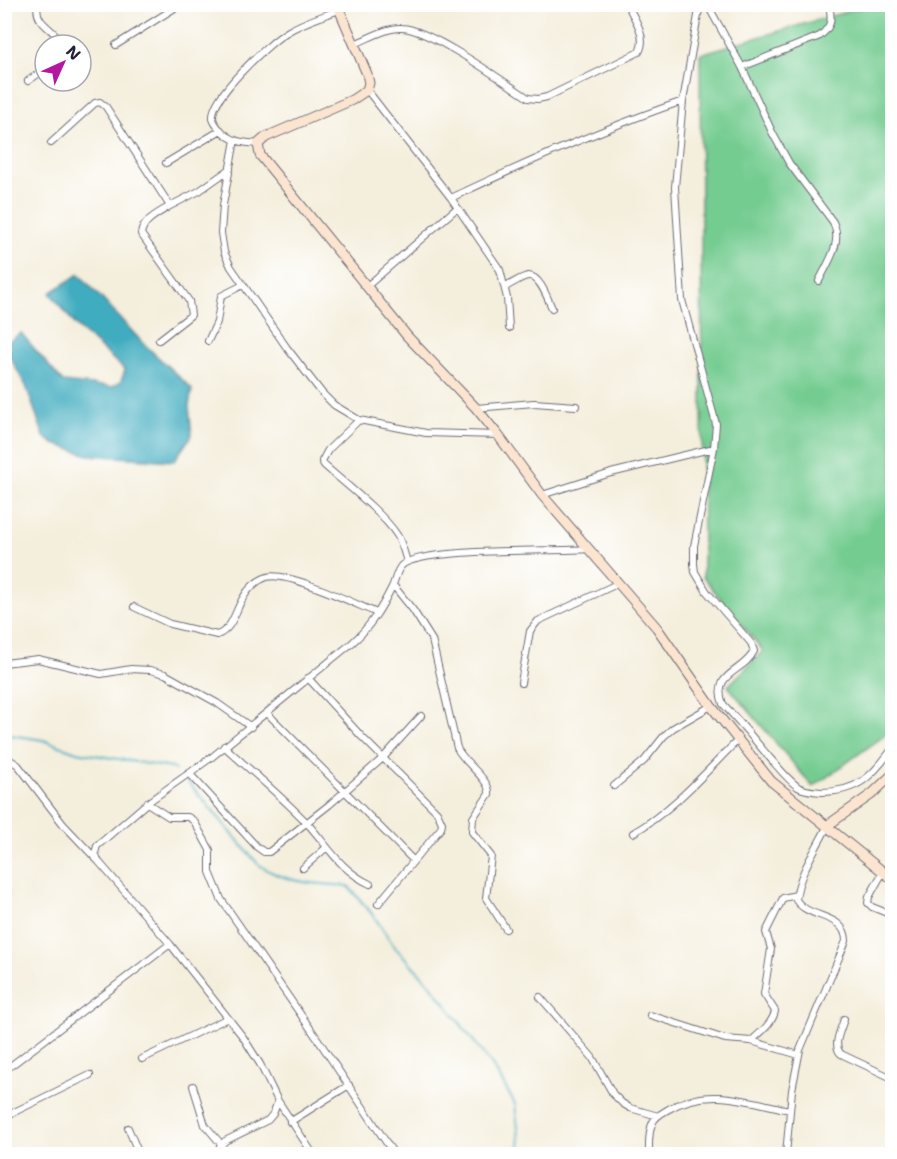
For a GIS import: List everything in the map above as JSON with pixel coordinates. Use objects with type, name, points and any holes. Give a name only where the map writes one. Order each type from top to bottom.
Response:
[{"type":"street","points":[[38,4],[39,19],[54,33]]},
{"type":"street","points":[[116,45],[181,4]]},
{"type":"street","points":[[354,44],[401,27],[413,30],[471,60],[528,98],[538,99],[548,97],[639,52],[643,44],[641,34],[627,4]]},
{"type":"street","points":[[700,4],[683,101],[675,188],[682,300],[716,424],[714,448],[694,546],[695,572],[707,592],[751,643],[754,651],[750,658],[727,676],[721,685],[719,694],[723,704],[786,776],[800,788],[832,792],[849,789],[864,781],[879,768],[892,749]]},
{"type":"street","points":[[707,4],[742,67],[789,163],[838,231],[837,242],[819,281]]},
{"type":"street","points":[[742,67],[820,36],[831,23],[829,4]]},
{"type":"street","points":[[338,8],[367,74],[369,83],[367,90],[352,100],[266,137],[258,144],[235,140],[215,125],[213,110],[231,83],[248,64],[286,33],[338,8]]},
{"type":"street","points":[[28,81],[33,77]]},
{"type":"street","points":[[367,90],[451,198],[500,270],[505,287],[509,328]]},
{"type":"street","points":[[451,198],[548,152],[632,118],[683,101]]},
{"type":"street","points":[[51,143],[95,103],[100,102],[106,107],[170,206]]},
{"type":"street","points":[[166,163],[221,129]]},
{"type":"street","points":[[235,140],[223,205],[221,233],[224,252],[243,285],[322,393],[334,405],[359,420],[426,433],[498,435]]},
{"type":"street","points":[[258,144],[260,155],[272,172],[366,287],[407,336],[476,408],[542,495],[657,628],[711,706],[771,781],[892,879]]},
{"type":"street","points":[[159,340],[191,315],[189,301],[141,234],[142,228],[170,206],[199,191],[231,168]]},
{"type":"street","points":[[366,287],[458,208]]},
{"type":"street","points":[[505,287],[528,276],[533,277],[538,280],[552,308]]},
{"type":"street","points":[[208,341],[217,322],[221,296],[243,285]]},
{"type":"street","points":[[476,408],[534,403],[576,406]]},
{"type":"street","points":[[359,420],[328,450],[322,461],[394,532],[401,543],[407,562]]},
{"type":"street","points":[[542,495],[612,473],[714,448]]},
{"type":"street","points":[[99,862],[95,853],[97,846],[147,803],[190,774],[251,727],[367,629],[393,585],[398,571],[407,562],[436,555],[588,549]]},
{"type":"street","points":[[134,607],[170,624],[217,635],[229,626],[249,589],[268,577],[280,576],[377,613]]},
{"type":"street","points":[[521,683],[530,631],[533,626],[538,621],[619,584]]},
{"type":"street","points":[[393,585],[413,610],[432,640],[460,754],[490,790],[473,818],[472,832],[491,856],[486,898],[506,929]]},
{"type":"street","points":[[4,663],[38,659],[101,674],[131,669],[150,670],[165,674],[218,703],[251,727]]},
{"type":"street","points":[[308,678],[437,812],[442,823],[437,833],[378,904]]},
{"type":"street","points":[[614,786],[644,761],[673,728],[711,706]]},
{"type":"street","points":[[267,713],[413,860]]},
{"type":"street","points":[[190,774],[264,852],[276,848],[383,758],[421,716]]},
{"type":"street","points":[[633,833],[656,820],[669,809],[738,740]]},
{"type":"street","points":[[224,747],[307,823],[344,868],[355,877],[370,884]]},
{"type":"street","points":[[4,762],[16,762],[63,824],[170,944],[228,1018],[260,1064],[290,1122],[313,1155]]},
{"type":"street","points":[[786,1155],[789,1110],[799,1055],[846,941],[846,932],[842,926],[803,908],[796,900],[796,895],[828,825],[872,794],[892,775]]},
{"type":"street","points":[[147,803],[169,817],[188,817],[194,821],[210,850],[210,872],[221,899],[349,1085],[394,1155]]},
{"type":"street","points":[[303,868],[327,847]]},
{"type":"street","points":[[883,872],[868,903],[892,915]]},
{"type":"street","points":[[751,1041],[774,1017],[775,1011],[764,994],[771,949],[766,932],[767,926],[783,898],[796,895]]},
{"type":"street","points":[[4,1071],[170,944]]},
{"type":"street","points":[[540,997],[592,1057],[613,1094],[630,1108],[658,1116]]},
{"type":"street","points":[[650,1015],[725,1039],[751,1041],[799,1055]]},
{"type":"street","points":[[142,1059],[228,1018]]},
{"type":"street","points":[[844,1019],[836,1046],[837,1050],[892,1078]]},
{"type":"street","points":[[4,1117],[90,1076]]},
{"type":"street","points":[[290,1122],[349,1085]]},
{"type":"street","points":[[193,1086],[205,1125],[221,1144],[220,1155]]},
{"type":"street","points":[[649,1155],[653,1122],[675,1105],[708,1096],[730,1097],[789,1110]]},
{"type":"street","points":[[221,1144],[268,1120],[278,1101]]},
{"type":"street","points":[[128,1128],[139,1155]]},
{"type":"green space","points":[[869,5],[892,5],[892,730],[813,787],[728,686],[763,651],[703,577],[700,54]]},
{"type":"water","points":[[79,274],[143,343],[192,389],[189,406],[192,435],[174,461],[88,455],[54,444],[44,437],[26,386],[5,344],[21,333],[63,382],[112,387],[121,381],[125,370],[77,327],[50,293]]},
{"type":"waterway","points":[[4,734],[43,740],[77,752],[175,770]]},
{"type":"waterway","points":[[188,782],[258,864],[289,879],[348,886],[373,915],[394,946],[431,985],[494,1068],[515,1104],[520,1146],[530,1154]]}]
